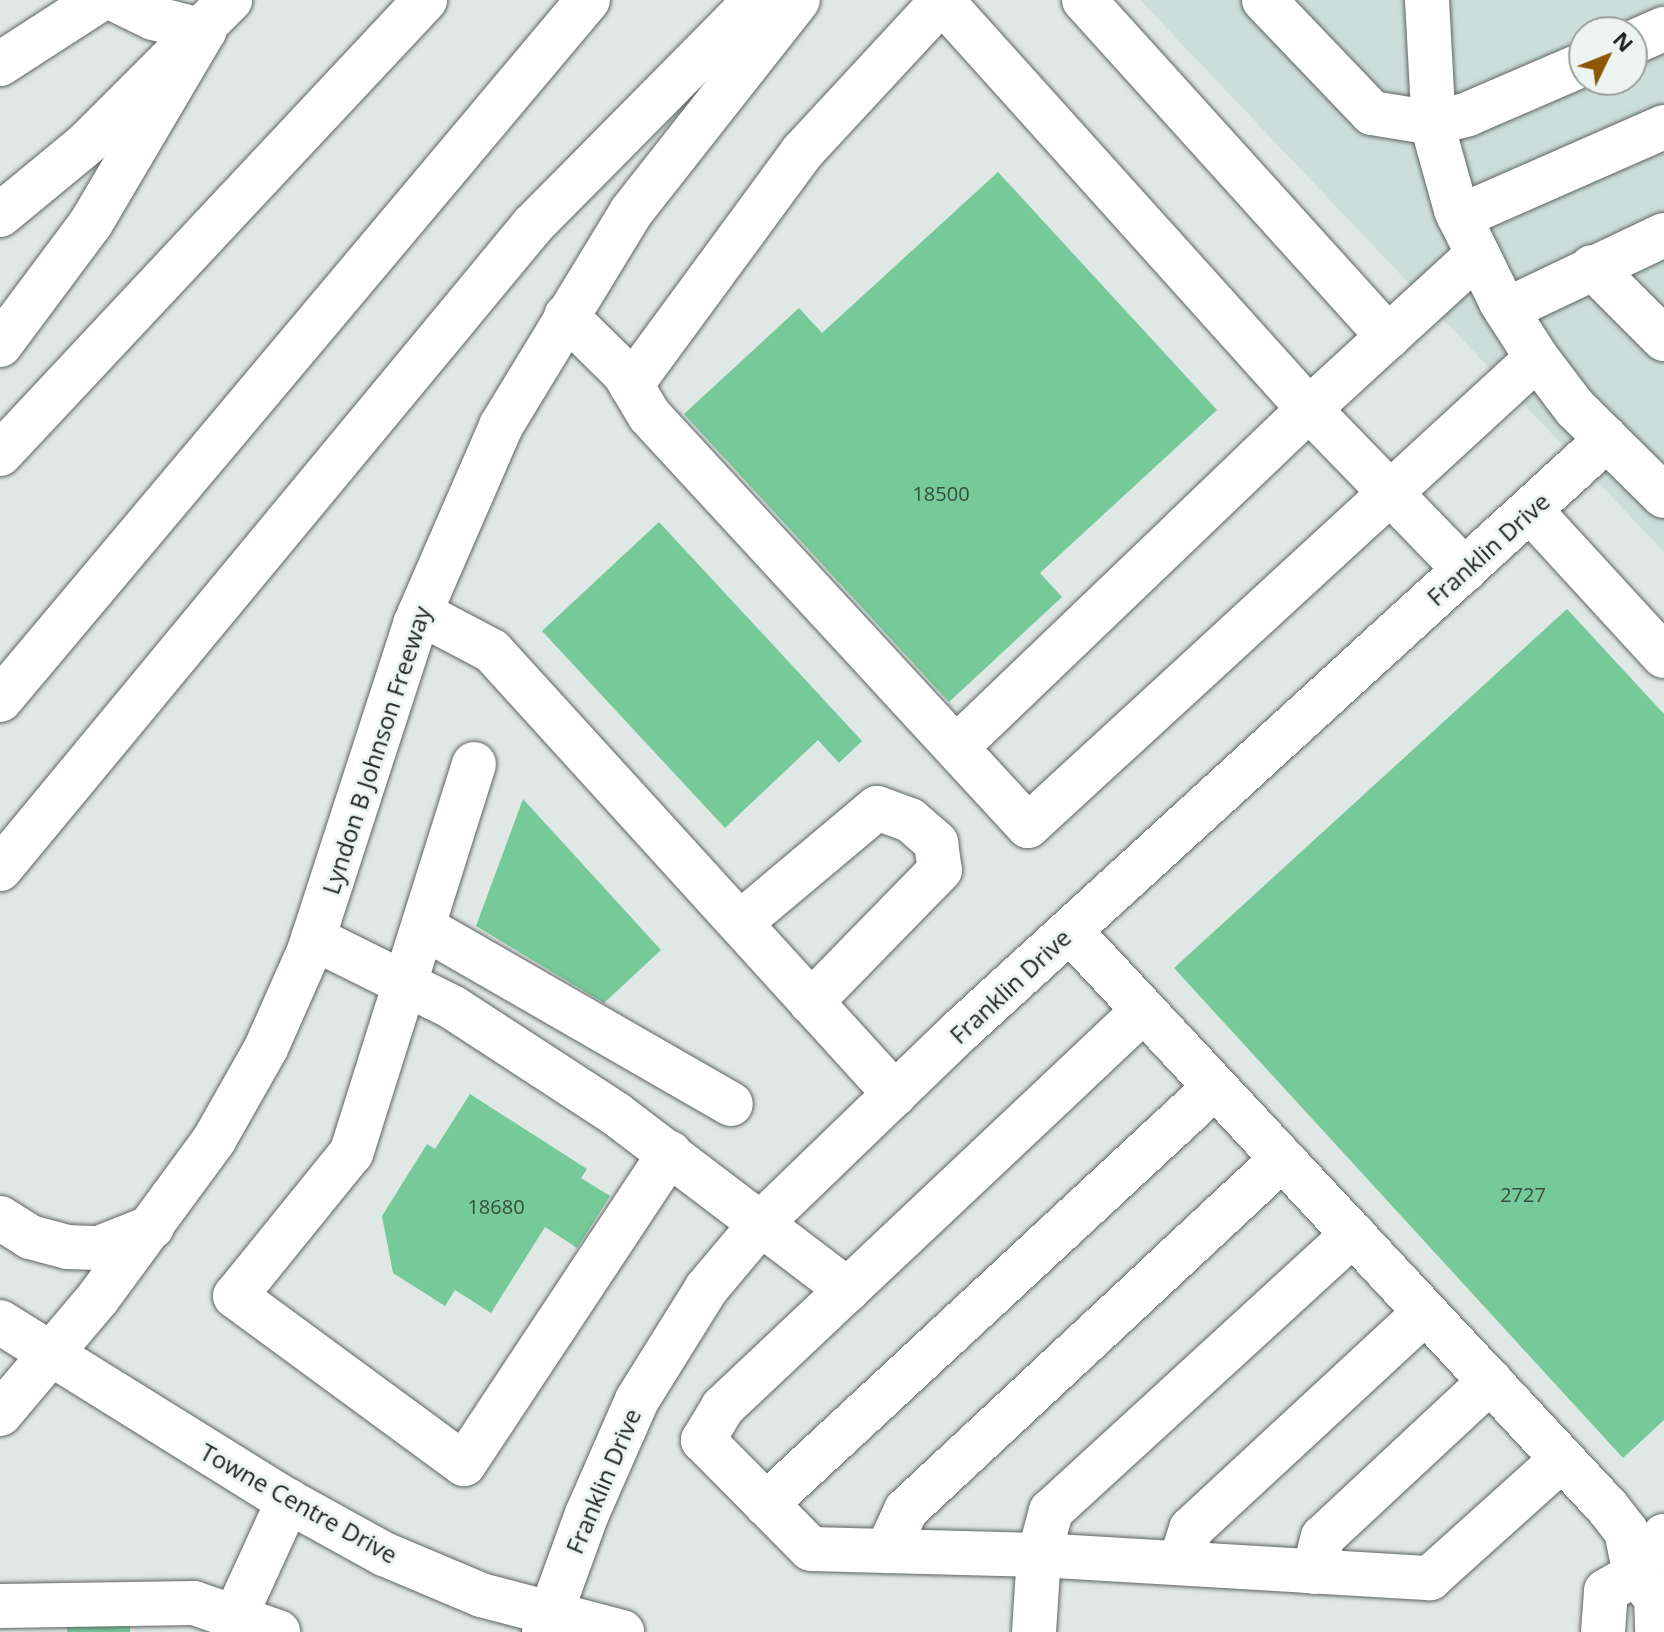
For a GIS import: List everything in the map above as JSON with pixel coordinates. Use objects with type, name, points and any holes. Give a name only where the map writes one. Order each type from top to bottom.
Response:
[{"type":"main road","points":[[0,64],[99,0]]},
{"type":"main road","points":[[116,0],[153,18],[217,15]]},
{"type":"main road","points":[[0,454],[425,0]]},
{"type":"main road","points":[[0,700],[588,0]]},
{"type":"main road","points":[[0,869],[533,225],[756,0]]},
{"type":"main road","name":"Lyndon B Johnson Freeway","points":[[0,1414],[51,1356],[152,1227],[214,1140],[266,1048],[313,938],[420,613],[501,426],[631,212],[798,0]]},
{"type":"main road","points":[[631,385],[803,151],[942,0],[1309,409],[1465,570]]},
{"type":"main road","points":[[1084,0],[1388,337]]},
{"type":"main road","points":[[1264,0],[1372,113],[1433,123],[1468,114],[1568,71]]},
{"type":"main road","points":[[1427,0],[1433,123],[1468,236],[1506,310],[1537,358],[1575,408],[1664,496]]},
{"type":"main road","points":[[0,215],[86,144],[217,15]]},
{"type":"main road","points":[[0,345],[91,223],[217,15]]},
{"type":"main road","points":[[956,748],[1388,337],[1468,236],[1664,127]]},
{"type":"main road","points":[[1506,310],[1664,235]]},
{"type":"main road","points":[[1592,267],[1663,336]]},
{"type":"main road","points":[[566,316],[631,385],[649,415],[1028,826],[1537,358]]},
{"type":"main road","name":"Franklin Drive","points":[[547,1623],[637,1400],[706,1289],[763,1221],[1070,931],[1607,439]]},
{"type":"main road","points":[[1530,510],[1664,656]]},
{"type":"main road","points":[[420,613],[492,651],[895,1094]]},
{"type":"main road","points":[[474,764],[351,1153],[235,1296],[464,1464],[670,1153]]},
{"type":"main road","points":[[740,923],[877,808],[910,820],[936,843],[940,870],[811,1002]]},
{"type":"main road","points":[[423,927],[731,1104]]},
{"type":"main road","points":[[1070,931],[1626,1531],[1650,1576],[1656,1597],[1657,1632]]},
{"type":"main road","points":[[313,938],[452,1007],[616,1114],[763,1221],[848,1290]]},
{"type":"main road","points":[[1144,1010],[723,1407],[703,1440],[811,1549],[1039,1555],[1430,1578],[1562,1459]]},
{"type":"main road","points":[[616,1114],[647,1055]]},
{"type":"main road","points":[[766,1504],[1215,1087]]},
{"type":"main road","points":[[887,1551],[906,1510],[1282,1159]]},
{"type":"main road","points":[[0,1218],[30,1237],[67,1247],[99,1248],[152,1227]]},
{"type":"main road","points":[[1034,1632],[1039,1555],[1051,1511],[1353,1234]]},
{"type":"main road","points":[[1180,1563],[1191,1529],[1425,1312]]},
{"type":"main road","name":"Towne Centre Drive","points":[[0,1322],[288,1501],[384,1554],[547,1623],[622,1632]]},
{"type":"main road","points":[[1314,1572],[1323,1537],[1490,1381]]},
{"type":"main road","points":[[235,1617],[288,1501]]},
{"type":"main road","points":[[1650,1576],[1664,1536]]},
{"type":"main road","points":[[1603,1632],[1606,1591],[1650,1576]]},
{"type":"main road","points":[[0,1606],[194,1603],[278,1632]]},
{"type":"shaded area","points":[[1140,0],[1664,0],[1664,552]]},
{"type":"building","points":[[998,172],[1217,410],[1040,573],[1062,597],[949,702],[684,414],[799,308],[822,333]]},
{"type":"building","points":[[659,522],[862,741],[839,763],[818,740],[725,828],[542,631]]},
{"type":"building","points":[[1567,609],[1664,714],[1664,1420],[1623,1458],[1174,968]]},
{"type":"building","points":[[523,799],[661,950],[604,1003],[476,926]]},
{"type":"building","points":[[470,1094],[587,1169],[581,1178],[610,1196],[577,1248],[545,1227],[491,1313],[455,1290],[445,1306],[393,1273],[382,1216],[427,1144],[435,1149]]},
{"type":"building","points":[[67,1621],[130,1624],[130,1632],[67,1632]]}]
